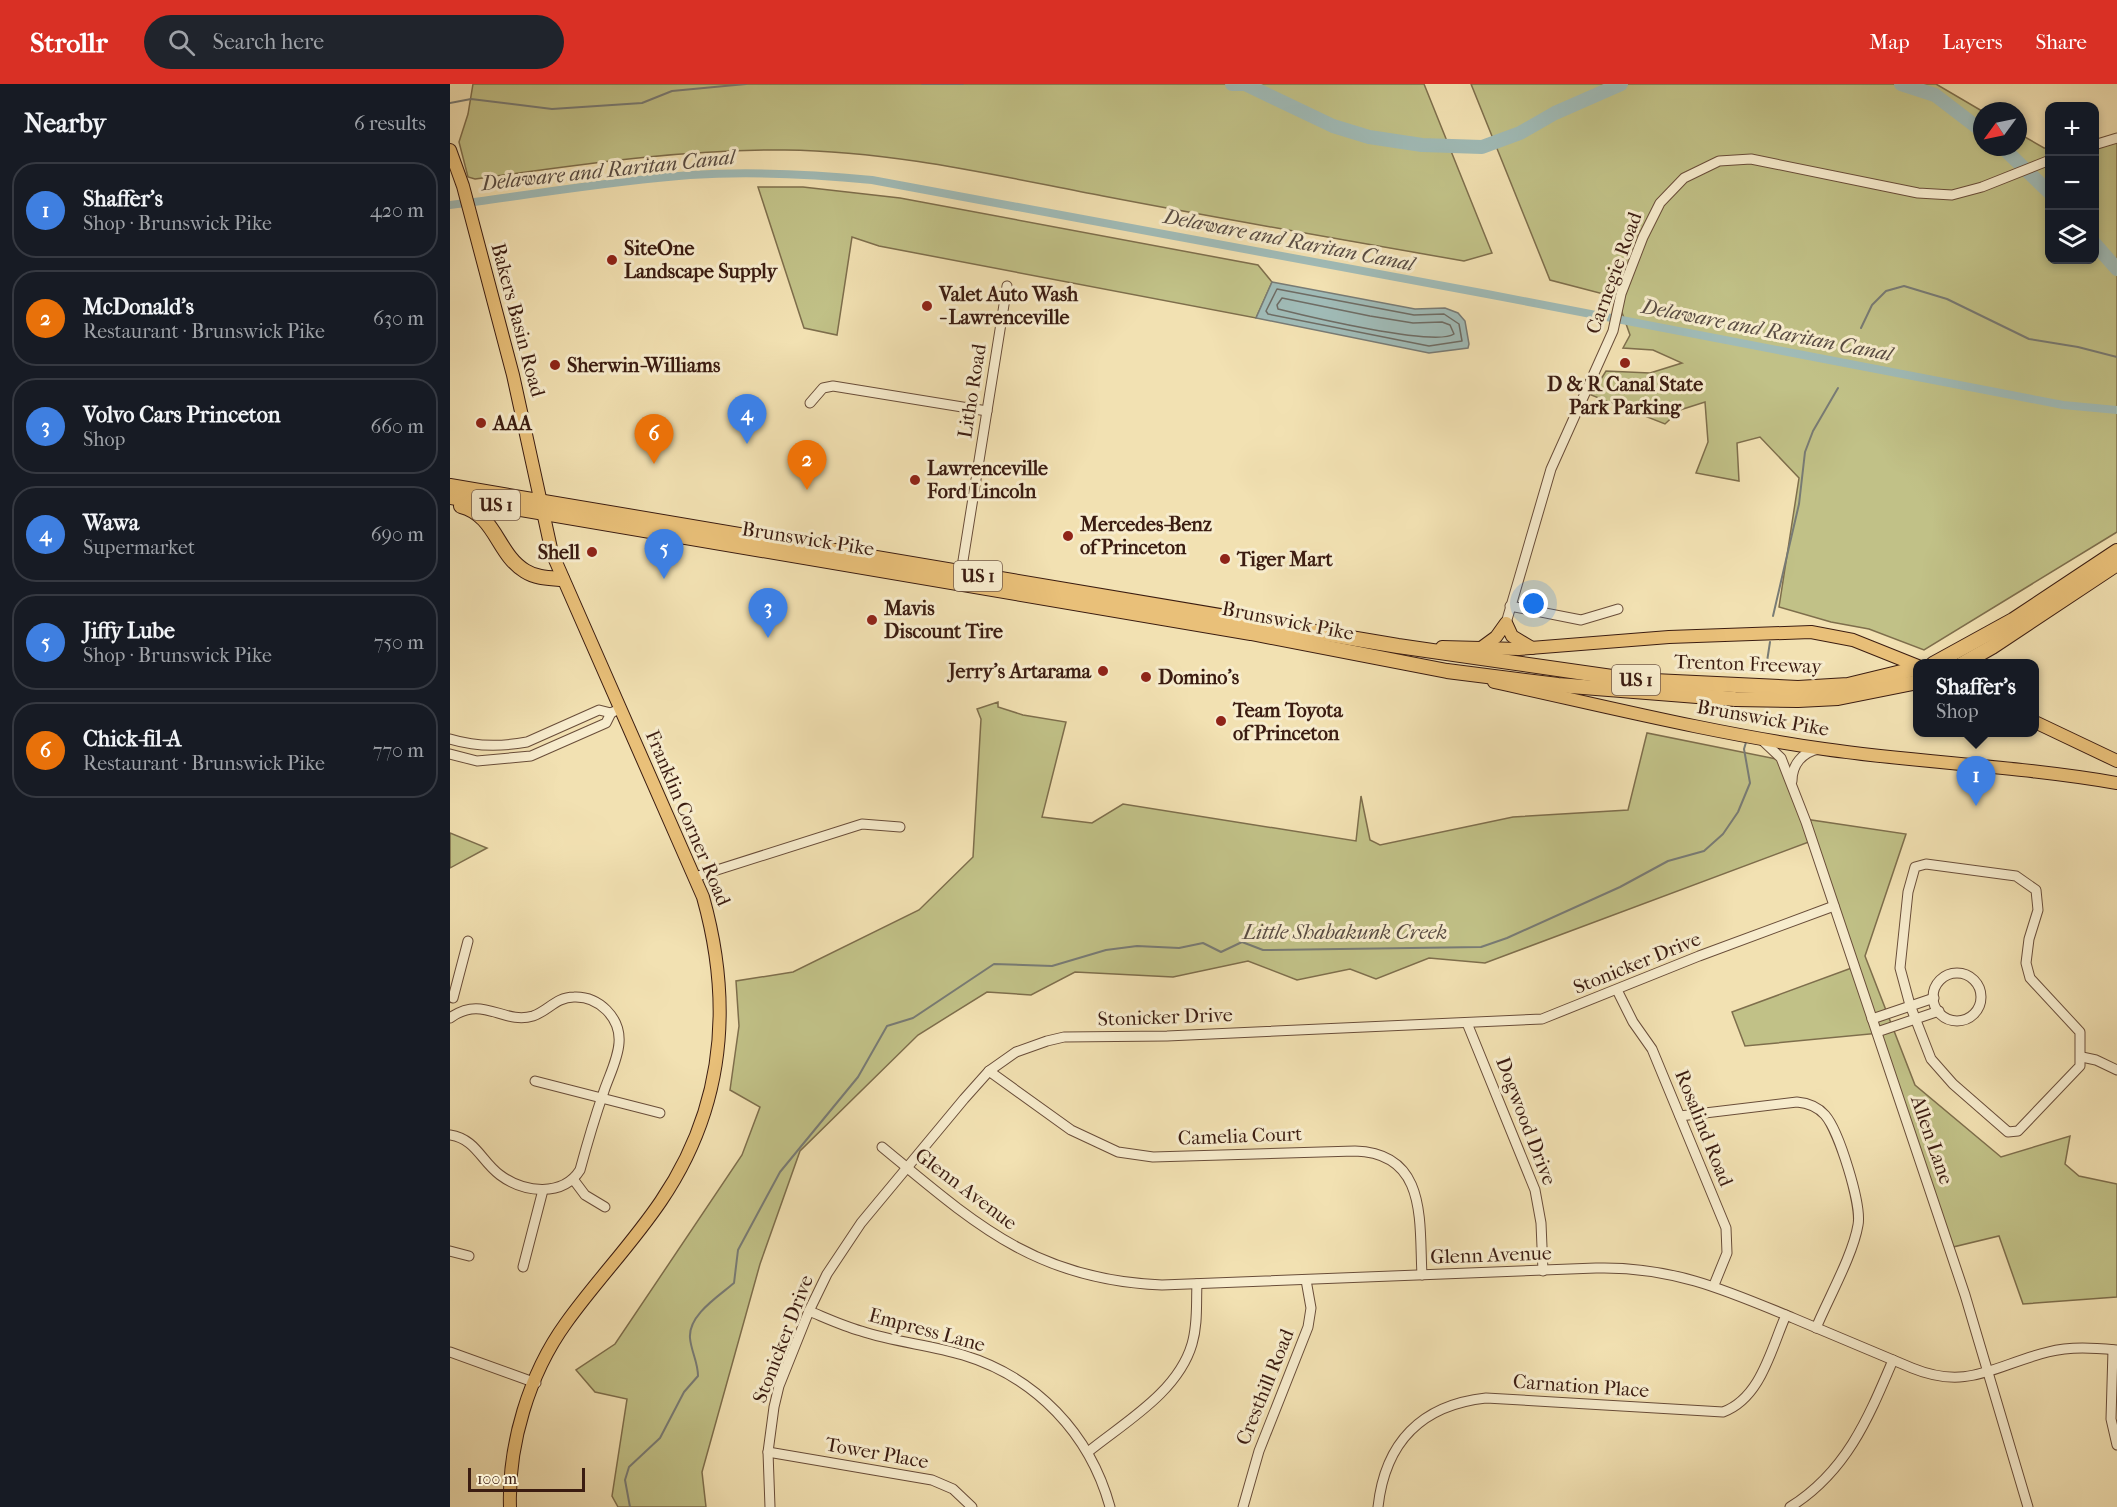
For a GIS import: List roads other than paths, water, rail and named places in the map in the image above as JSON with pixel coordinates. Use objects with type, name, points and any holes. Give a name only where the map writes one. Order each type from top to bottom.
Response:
[{"type":"highway","name":"Brunswick Pike","points":[[450,486],[542,507],[1251,633],[1447,671]]},
{"type":"highway","name":"Brunswick Pike","points":[[450,497],[542,507],[961,573],[1398,646]]},
{"type":"highway","points":[[450,503],[469,508],[483,517],[516,563],[525,571],[536,576],[562,579]]},
{"type":"highway","points":[[1942,659],[2013,620],[2117,551]]},
{"type":"highway","points":[[1970,659],[2117,564]]},
{"type":"highway","name":"Trenton Freeway","points":[[1398,646],[1633,680],[1798,688],[1848,685],[1875,680],[1913,668]]},
{"type":"highway","name":"Trenton Freeway","points":[[1447,671],[1558,685],[1735,699],[1838,698],[1899,688],[1913,683]]},
{"type":"main road","name":"Bakers Basin Road","points":[[450,150],[465,195],[518,398],[542,507]]},
{"type":"main road","name":"Franklin Corner Road","points":[[510,1507],[510,1478],[516,1437],[546,1356],[566,1323],[668,1190],[686,1159],[704,1114],[717,1056],[721,997],[711,926],[695,877],[616,711],[562,579],[542,507]]},
{"type":"main road","points":[[1481,648],[1496,637],[1506,623],[1512,636],[1532,648]]},
{"type":"main road","name":"Brunswick Pike","points":[[1398,646],[1532,648],[1669,637],[1810,632],[1853,640],[1913,665]]},
{"type":"main road","name":"Brunswick Pike","points":[[1447,671],[1737,735],[1823,749],[2033,770],[2117,783]]},
{"type":"main road","points":[[2039,724],[2117,761]]},
{"type":"street","points":[[2099,143],[2117,138]]},
{"type":"street","name":"Carnegie Road","points":[[1506,623],[1561,443],[1613,331],[1626,280],[1654,213],[1676,185],[1710,164],[1738,158],[1765,160],[1933,195],[1966,192],[1997,182],[2045,162]]},
{"type":"street","name":"Litho Road","points":[[961,573],[1007,286]]},
{"type":"street","points":[[810,403],[823,388],[833,386],[987,411]]},
{"type":"street","points":[[1510,606],[1581,620],[1618,609]]},
{"type":"street","points":[[450,739],[474,747],[516,744],[546,734],[599,710],[616,711]]},
{"type":"street","points":[[450,754],[477,761],[531,756],[606,723],[616,711]]},
{"type":"street","points":[[575,721],[581,734]]},
{"type":"street","points":[[546,734],[552,747]]},
{"type":"street","name":"Allen Lane","points":[[1756,738],[1778,753],[1792,787],[1965,1295],[2028,1507]]},
{"type":"street","points":[[516,744],[520,757]]},
{"type":"street","points":[[1792,787],[1791,778],[1797,763],[1808,753],[1823,749]]},
{"type":"street","points":[[695,877],[862,824],[900,827]]},
{"type":"street","points":[[1926,864],[2016,876],[2036,890],[2038,910],[2029,939],[2026,963],[2030,978],[2080,1032],[2082,1057],[2080,1066],[2018,1131],[2008,1132],[1953,1084],[1931,1059],[1910,1005],[1900,968],[1908,892],[1915,867],[1926,864]]},
{"type":"street","name":"Stonicker Drive","points":[[770,1507],[768,1452],[779,1386],[809,1311],[844,1246],[989,1071],[1002,1061],[1031,1046],[1064,1037],[1542,1019],[1699,956],[1834,906]]},
{"type":"street","points":[[460,1011],[452,998],[468,941]]},
{"type":"street","points":[[1951,974],[1967,975],[1978,986],[1981,1001],[1973,1014],[1967,1018],[1952,1020],[1938,1011],[1934,998],[1938,983],[1951,974]]},
{"type":"street","name":"Rosalind Road","points":[[1617,990],[1633,1022],[1652,1049],[1728,1236],[1727,1253],[1714,1285]]},
{"type":"street","points":[[450,1018],[460,1011],[483,1008],[525,1017],[540,1012],[565,998],[582,997],[599,1004],[616,1023],[619,1043],[579,1170],[573,1179],[558,1188],[543,1190],[502,1177],[473,1144],[450,1135]]},
{"type":"street","points":[[1872,1018],[1934,998]]},
{"type":"street","points":[[1876,1032],[1938,1011]]},
{"type":"street","name":"Dogwood Drive","points":[[1467,1023],[1535,1190],[1541,1223],[1543,1271]]},
{"type":"street","points":[[2082,1057],[2096,1060],[2117,1070]]},
{"type":"street","name":"Camelia Court","points":[[989,1071],[1071,1130],[1118,1152],[1153,1157],[1355,1151],[1388,1158],[1405,1173],[1415,1191],[1422,1275]]},
{"type":"street","points":[[536,1081],[660,1113]]},
{"type":"street","points":[[1680,1116],[1797,1102],[1814,1106],[1827,1117],[1855,1191],[1859,1212],[1856,1235],[1816,1328]]},
{"type":"street","name":"Glenn Avenue","points":[[882,1147],[980,1226],[1043,1261],[1112,1281],[1162,1285],[1642,1269],[1714,1285],[1893,1360],[1943,1378],[1966,1377],[2066,1349],[2115,1350]]},
{"type":"street","points":[[573,1179],[585,1195],[605,1207]]},
{"type":"street","points":[[523,1266],[543,1190]]},
{"type":"street","points":[[450,1251],[470,1256]]},
{"type":"street","name":"Cresthill Road","points":[[1243,1507],[1259,1451],[1308,1327],[1311,1308],[1306,1280]]},
{"type":"street","points":[[1088,1452],[1163,1391],[1181,1368],[1195,1328],[1197,1284]]},
{"type":"street","name":"Empress Lane","points":[[809,1311],[859,1331],[962,1355],[997,1368],[1017,1379],[1049,1404],[1088,1452],[1110,1507]]},
{"type":"street","name":"Carnation Place","points":[[1378,1507],[1383,1476],[1394,1451],[1413,1427],[1437,1411],[1466,1400],[1486,1398],[1723,1412],[1741,1403],[1754,1389],[1786,1315]]},
{"type":"street","points":[[2115,1350],[2111,1419],[2117,1445]]},
{"type":"street","points":[[450,1352],[536,1383]]},
{"type":"street","points":[[1790,1507],[1822,1483],[1849,1452],[1866,1423],[1893,1360]]},
{"type":"street","name":"Tower Place","points":[[768,1452],[932,1480],[953,1489],[972,1507]]},
{"type":"water","points":[[1272,282],[1415,309],[1445,308],[1458,313],[1465,321],[1468,348],[1429,353],[1256,318]]},
{"type":"waterway","points":[[450,103],[471,99],[552,109],[642,103],[672,91],[746,84]]},
{"type":"waterway","points":[[922,84],[963,84]]},
{"type":"waterway","points":[[1232,84],[1245,84],[1333,126],[1369,137],[1422,145],[1482,147],[1520,133],[1555,113],[1621,84]]},
{"type":"waterway","points":[[1901,84],[1935,95],[1973,124]]},
{"type":"waterway","points":[[2011,156],[2045,188]]},
{"type":"waterway","name":"Delaware and Raritan Canal","points":[[450,205],[600,184],[690,175],[781,174],[872,180],[1487,294],[2063,405],[2117,410]]},
{"type":"waterway","points":[[2099,249],[2117,269]]},
{"type":"waterway","name":"Little Shabakunk Creek","points":[[1861,328],[1872,305],[1886,291],[1904,286],[1947,299],[2029,339],[2078,347],[2117,357]]},
{"type":"waterway","name":"Little Shabakunk Creek","points":[[1773,616],[1799,504],[1805,452],[1813,431],[1838,388]]},
{"type":"waterway","name":"Little Shabakunk Creek","points":[[1766,668],[1770,642]]},
{"type":"waterway","name":"Little Shabakunk Creek","points":[[630,1507],[625,1480],[629,1467],[660,1438],[684,1392],[698,1376],[690,1338],[694,1322],[706,1307],[734,1283],[738,1250],[780,1172],[858,1077],[887,1026],[913,1018],[994,964],[1052,966],[1106,950],[1137,946],[1179,948],[1203,943],[1221,952],[1242,942],[1263,950],[1481,947],[1507,938],[1620,887],[1668,861],[1704,851],[1723,834],[1738,812],[1750,783],[1744,749],[1747,739]]},
{"type":"place","name":"SiteOne Landscape Supply","points":[[612,260]]},
{"type":"place","name":"Valet Auto Wash - Lawrenceville","points":[[927,306]]},
{"type":"place","name":"D & R Canal State Park Parking","points":[[1625,363]]},
{"type":"place","name":"Sherwin-Williams","points":[[555,365]]},
{"type":"place","name":"AAA","points":[[481,423]]},
{"type":"place","name":"Wawa","points":[[747,444]]},
{"type":"place","name":"Chick-fil-A","points":[[654,464]]},
{"type":"place","name":"Lawrenceville Ford Lincoln","points":[[915,480]]},
{"type":"place","name":"McDonald's","points":[[807,490]]},
{"type":"place","name":"Mercedes-Benz of Princeton","points":[[1068,536]]},
{"type":"place","name":"Shell","points":[[592,552]]},
{"type":"place","name":"Tiger Mart","points":[[1225,559]]},
{"type":"place","name":"Jiffy Lube","points":[[664,579]]},
{"type":"place","name":"Mavis Discount Tire","points":[[872,620]]},
{"type":"place","name":"Volvo Cars Princeton","points":[[768,638]]},
{"type":"place","name":"Jerry's Artarama","points":[[1103,671]]},
{"type":"place","name":"Domino's","points":[[1146,677]]},
{"type":"place","name":"Team Toyota of Princeton","points":[[1221,721]]},
{"type":"place","name":"Shaffer's","points":[[1976,806]]}]
